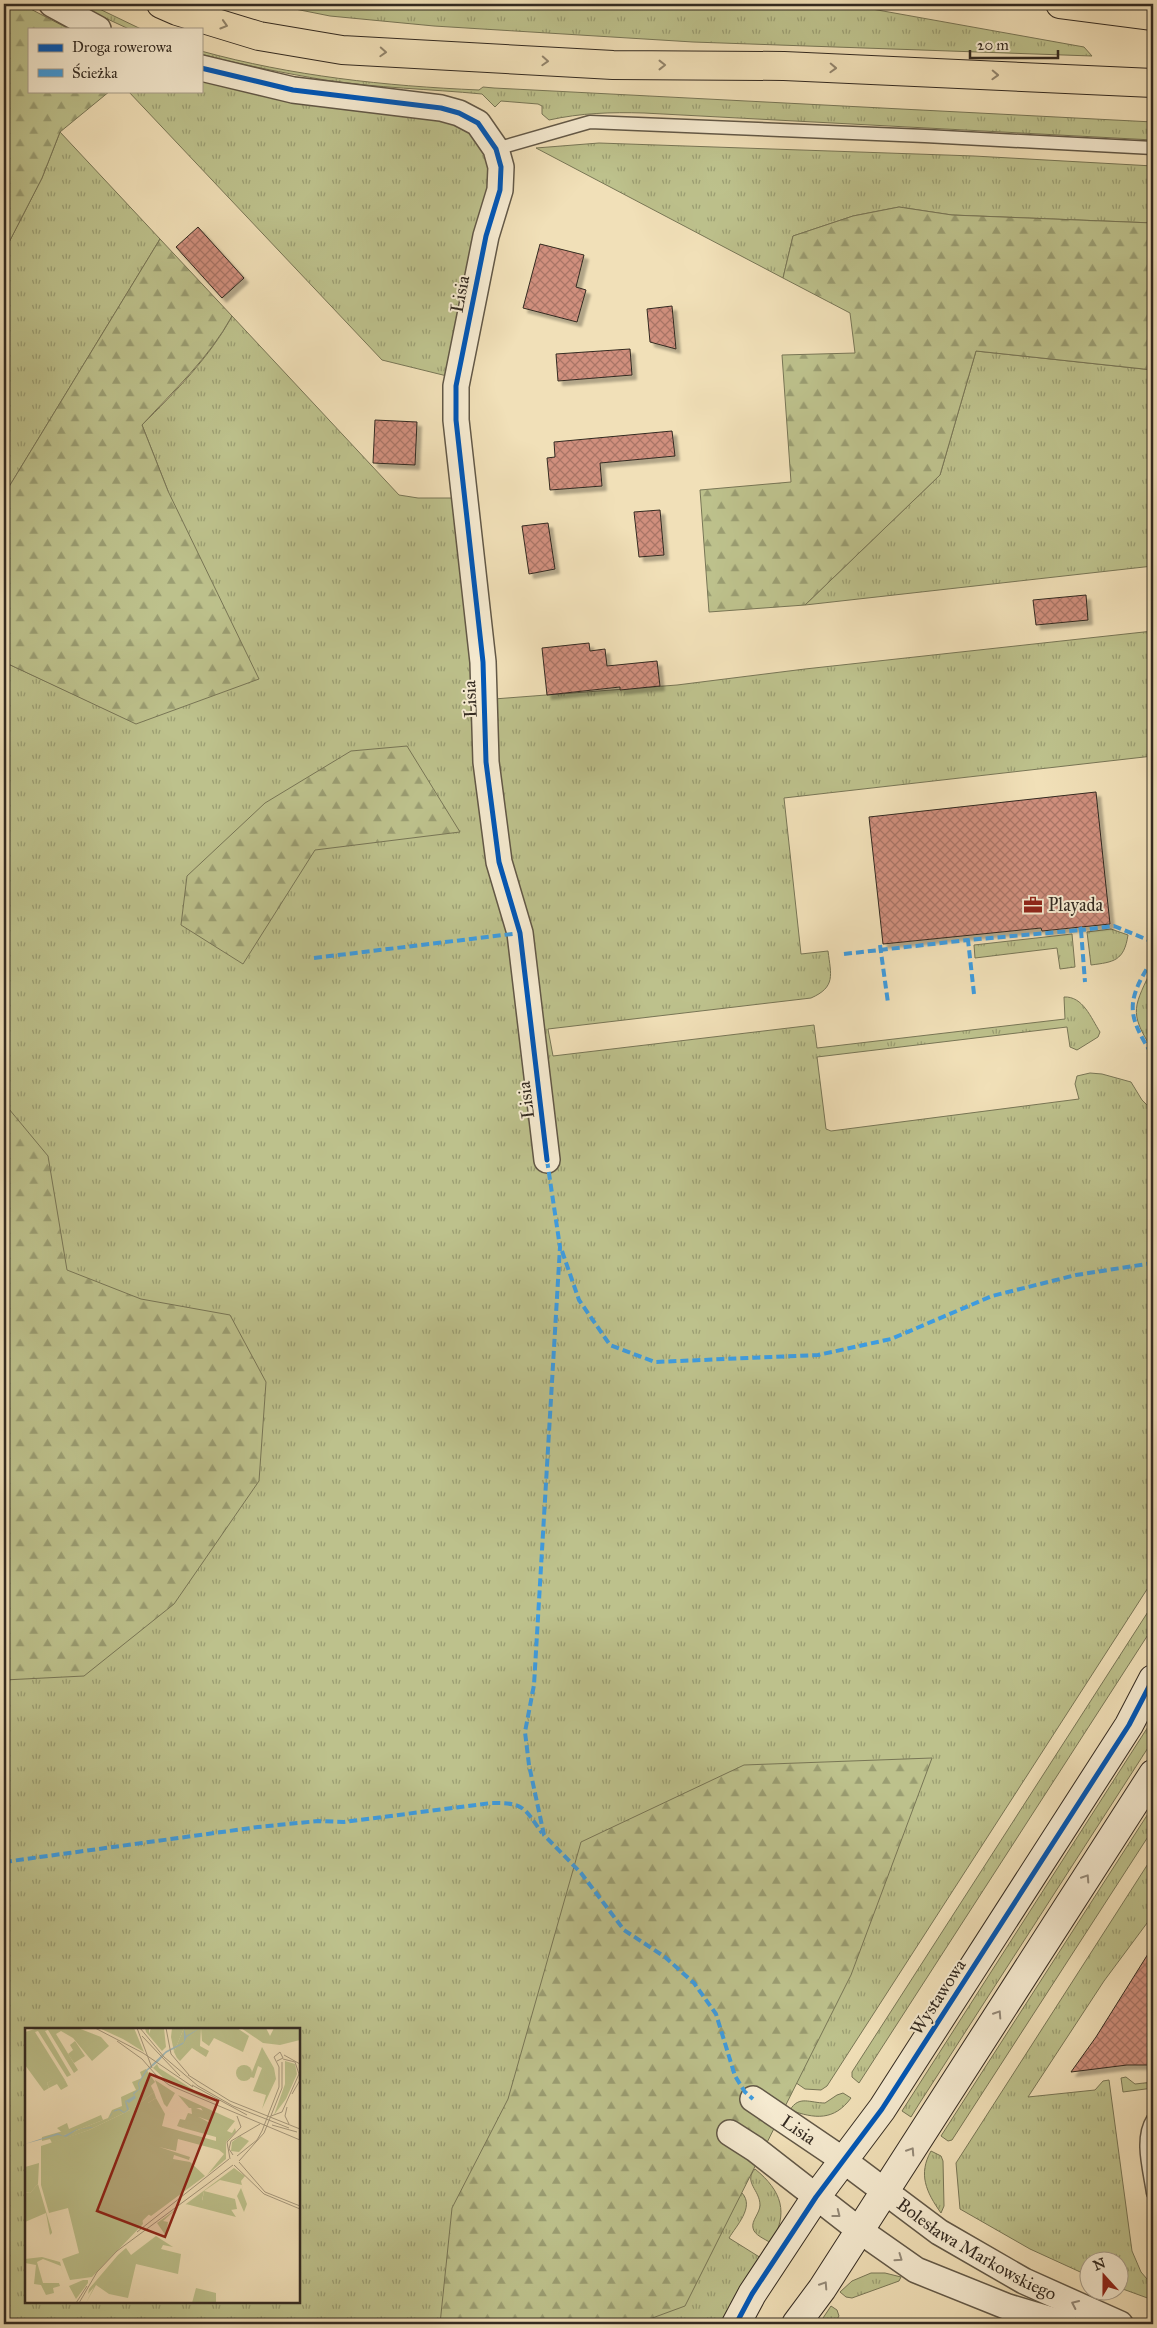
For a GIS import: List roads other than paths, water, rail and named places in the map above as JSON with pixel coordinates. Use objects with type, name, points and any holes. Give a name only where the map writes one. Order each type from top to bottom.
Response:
[{"type":"main road","points":[[161,4],[177,11],[259,36],[342,50],[613,65],[784,66],[1153,83]]},
{"type":"main road","points":[[1060,4],[1153,16]]},
{"type":"street","points":[[52,4],[96,28]]},
{"type":"street","points":[[202,68],[293,90],[441,108],[459,113],[478,123],[496,148]]},
{"type":"street","name":"Lisia","points":[[496,148],[501,167],[500,190],[486,236],[456,386],[456,420],[483,662],[486,762],[499,862],[520,933],[547,1160]]},
{"type":"street","name":"Wystawowa","points":[[736,2324],[752,2294],[816,2197],[882,2109],[1124,1734],[1153,1679]]},
{"type":"street","points":[[796,2324],[822,2289],[1153,1774]]},
{"type":"street","name":"Lisia","points":[[753,2099],[843,2160]]},
{"type":"street","points":[[730,2134],[755,2150],[816,2197]]},
{"type":"street","name":"Bolesława Markowskiego","points":[[843,2160],[939,2232],[1024,2281],[1120,2324]]},
{"type":"street","name":"Bolesława Markowskiego","points":[[816,2197],[916,2270],[1008,2307],[1065,2324]]},
{"type":"lane","points":[[496,148],[590,122],[1153,148]]},
{"type":"lane","points":[[1153,2119],[1148,2130],[1147,2147],[1153,2193]]},
{"type":"place","name":"Playada","points":[[1033,905]]}]
